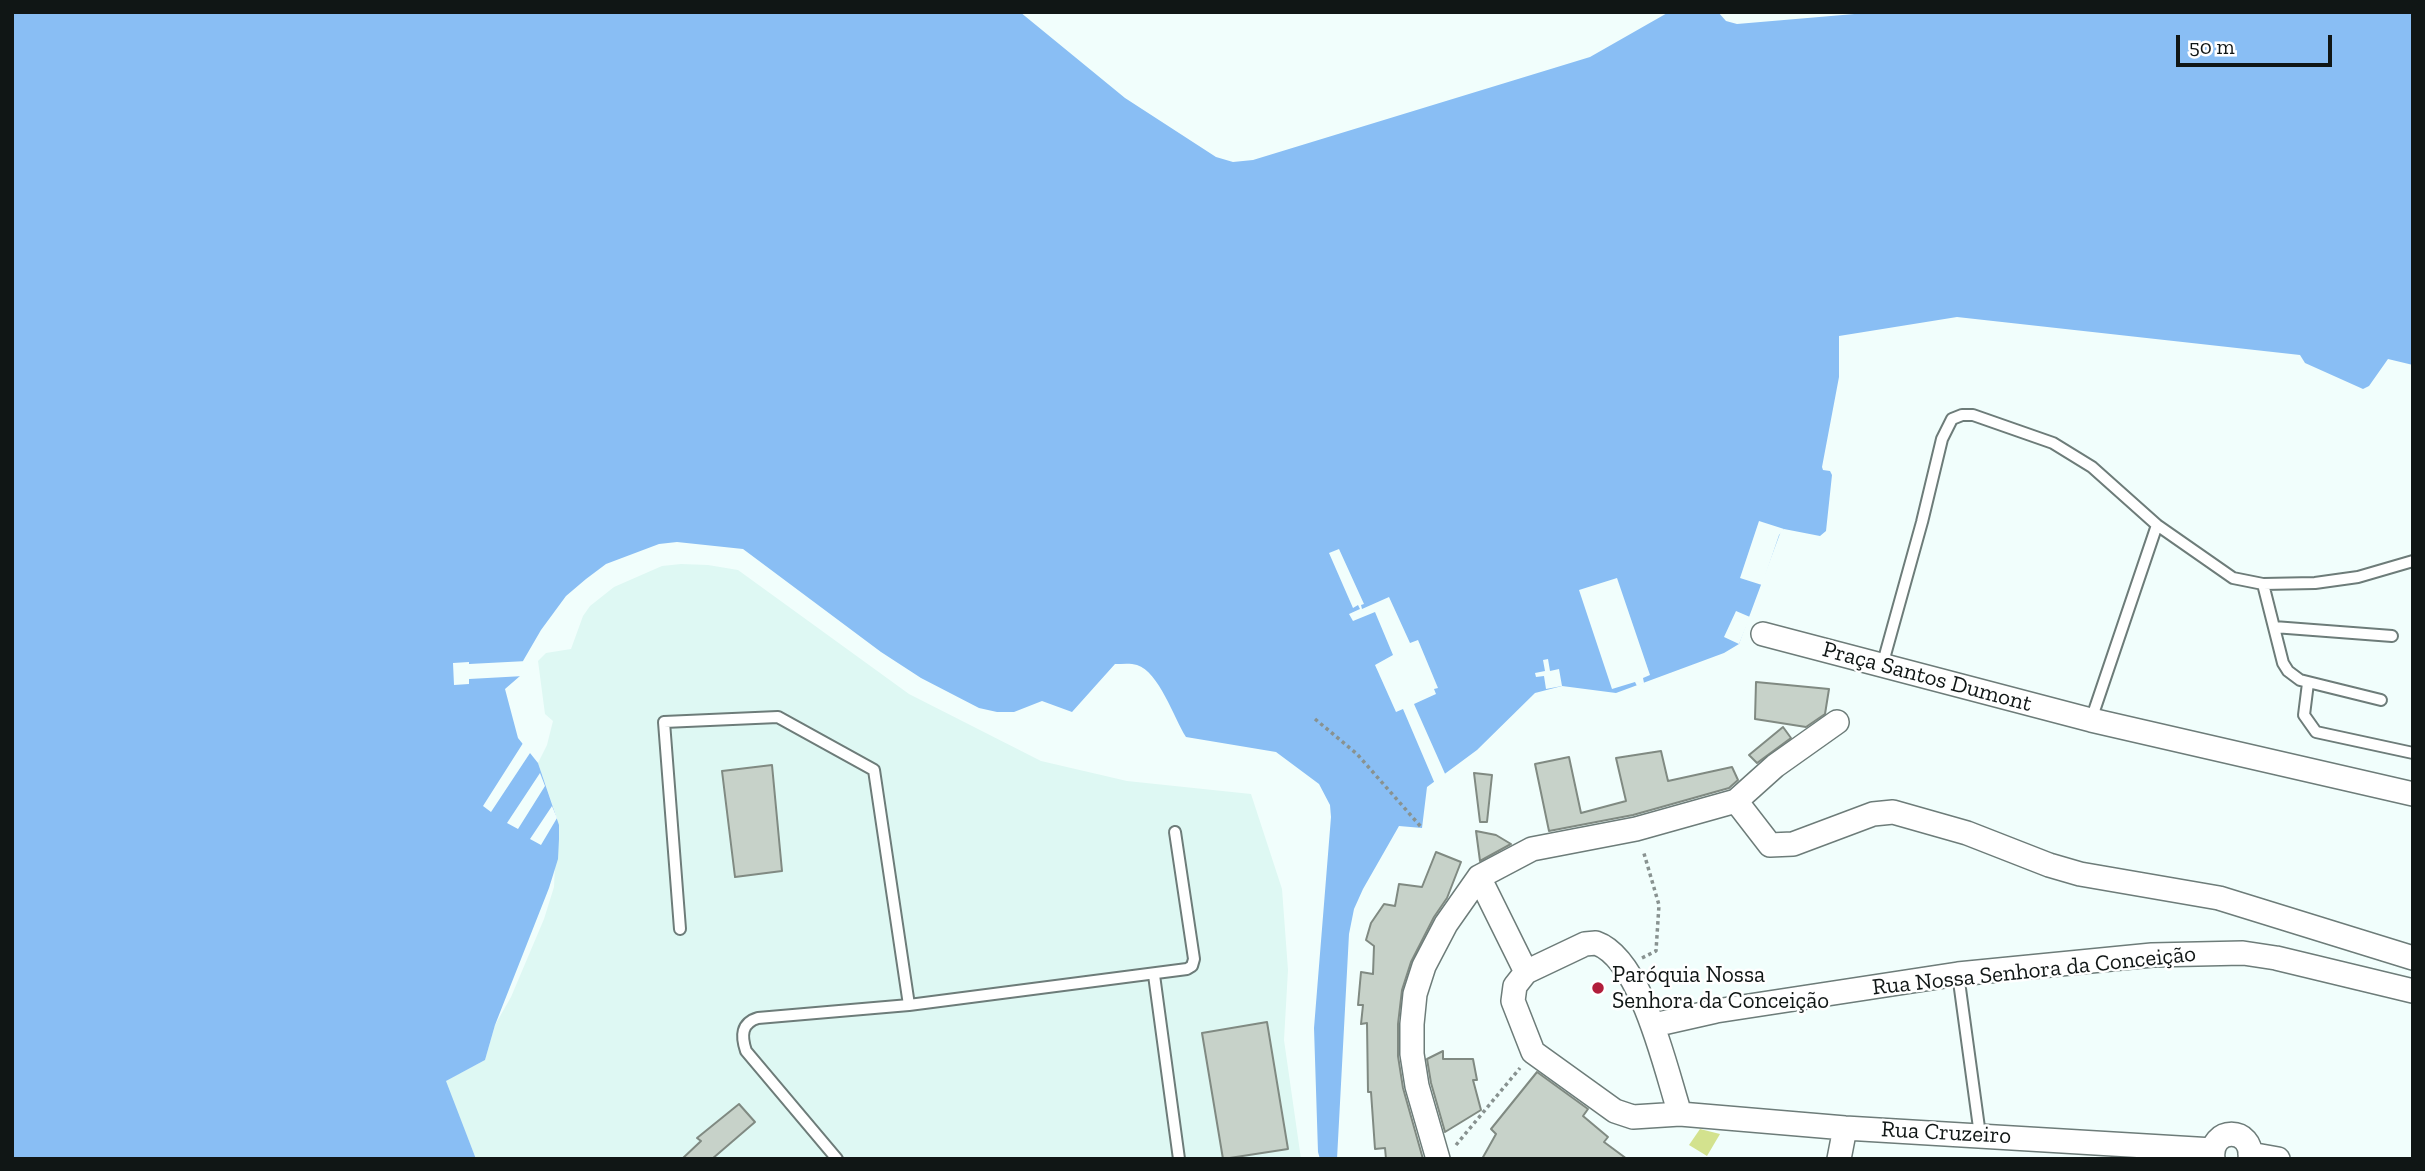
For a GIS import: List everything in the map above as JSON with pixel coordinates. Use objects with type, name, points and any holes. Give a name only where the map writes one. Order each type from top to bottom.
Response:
[{"type":"street","name":"Praça Santos Dumont","points":[[1763,634],[2091,720],[2413,794]]},
{"type":"street","points":[[1445,1155],[1417,1086],[1412,1054],[1415,994],[1424,966],[1446,923],[1479,877],[1532,849],[1636,829],[1736,801],[1775,766],[1837,722]]},
{"type":"street","points":[[1736,801],[1770,845],[1793,844],[1873,814],[1893,812],[1967,833],[2049,865],[2080,874],[2220,898],[2412,956]]},
{"type":"street","points":[[1479,877],[1526,972]]},
{"type":"street","points":[[1533,1052],[1513,1001],[1515,986],[1526,972],[1591,943],[1604,946],[1625,966],[1654,1025],[1680,1114]]},
{"type":"street","name":"Rua Nossa Senhora da Conceição","points":[[1654,1025],[1716,1011],[1958,974],[2152,955],[2243,953],[2276,958],[2413,991]]},
{"type":"street","name":"Rua Cruzeiro","points":[[1533,1052],[1615,1111],[1633,1117],[1680,1114],[2213,1154],[2214,1144],[2223,1136],[2235,1134],[2245,1140],[2250,1156],[2278,1159]]},
{"type":"street","points":[[1839,1159],[1845,1128]]},
{"type":"lane","points":[[1882,666],[1922,522],[1941,439],[1952,419],[1962,415],[1973,415],[2053,443],[2092,467],[2157,525],[2233,578],[2263,584],[2315,583],[2358,577],[2413,561]]},
{"type":"lane","points":[[2091,720],[2157,525]]},
{"type":"lane","points":[[2263,584],[2283,663],[2288,671],[2300,680],[2381,699]]},
{"type":"lane","points":[[2274,627],[2392,636]]},
{"type":"lane","points":[[2308,682],[2304,715],[2316,732],[2413,753]]},
{"type":"lane","points":[[680,929],[664,722],[778,716],[874,770],[909,1005]]},
{"type":"lane","points":[[837,1159],[746,1051],[742,1036],[750,1020],[909,1005],[1187,969],[1192,966],[1194,959],[1175,832]]},
{"type":"lane","points":[[1958,974],[1979,1135]]},
{"type":"lane","points":[[1154,975],[1179,1159]]},
{"type":"path","points":[[1315,719],[1357,754],[1422,828]]},
{"type":"path","points":[[1625,966],[1656,951],[1659,905],[1636,829]]},
{"type":"path","points":[[1445,1155],[1533,1052]]},
{"type":"shaded area","points":[[681,564],[738,570],[909,694],[1041,761],[1127,781],[1251,794],[1282,889],[1288,970],[1284,1040],[1301,1159],[476,1159],[445,1081],[485,1060],[495,1025],[511,997],[544,919],[554,887],[557,818],[538,763],[547,745],[553,721],[545,714],[538,661],[546,653],[571,649],[583,616],[590,606],[614,587],[662,566]]},
{"type":"green space","points":[[1700,1129],[1720,1134],[1707,1156],[1689,1145]]},
{"type":"water","points":[[12,12],[1020,12],[1125,98],[1216,157],[1233,162],[1253,160],[1590,57],[1669,12],[1718,12],[1726,21],[1737,24],[1878,12],[2413,12],[2413,365],[2388,359],[2369,386],[2363,389],[2305,363],[2300,355],[1957,317],[1839,336],[1839,377],[1822,467],[1832,475],[1826,531],[1820,536],[1784,529],[1781,531],[1739,644],[1724,653],[1616,693],[1562,686],[1535,693],[1477,750],[1427,787],[1422,828],[1399,826],[1363,889],[1354,909],[1349,934],[1337,1159],[1320,1159],[1318,1152],[1314,1028],[1331,817],[1330,805],[1319,784],[1276,752],[1186,737],[1159,686],[1145,669],[1135,664],[1115,664],[1072,712],[1042,701],[1014,712],[979,708],[921,678],[881,652],[743,549],[677,542],[659,544],[606,564],[566,596],[523,661],[520,676],[505,689],[518,738],[538,763],[559,825],[558,859],[495,1025],[485,1060],[446,1081],[476,1159],[12,1159]]},
{"type":"pier","points":[[1759,521],[1784,529],[1779,535],[1762,585],[1740,578]]},
{"type":"pier","points":[[1339,549],[1364,604],[1361,605],[1362,609],[1389,597],[1410,643],[1418,640],[1438,688],[1434,689],[1436,694],[1414,704],[1446,776],[1435,784],[1403,709],[1396,712],[1375,665],[1393,655],[1375,612],[1353,621],[1349,614],[1360,609],[1358,605],[1353,608],[1329,553]]},
{"type":"pier","points":[[1617,578],[1650,675],[1643,678],[1644,683],[1637,686],[1635,682],[1612,689],[1579,590]]},
{"type":"pier","points":[[1736,611],[1750,617],[1739,644],[1724,637]]},
{"type":"pier","points":[[1548,659],[1550,671],[1559,669],[1562,686],[1546,689],[1544,676],[1536,677],[1535,673],[1545,671],[1543,660]]},
{"type":"pier","points":[[527,661],[524,676],[469,679],[469,684],[454,685],[453,663]]},
{"type":"pier","points":[[525,740],[532,750],[491,812],[483,806]]},
{"type":"pier","points":[[540,773],[545,786],[518,829],[507,823]]},
{"type":"pier","points":[[552,806],[557,818],[541,845],[530,839]]},
{"type":"building","points":[[1756,682],[1829,689],[1825,714],[1806,727],[1755,719]]},
{"type":"building","points":[[1783,727],[1791,738],[1757,763],[1749,755]]},
{"type":"building","points":[[1661,751],[1668,781],[1732,767],[1738,780],[1729,788],[1633,815],[1549,831],[1535,764],[1569,757],[1581,813],[1626,801],[1616,758]]},
{"type":"building","points":[[772,765],[782,871],[735,877],[722,771]]},
{"type":"building","points":[[1474,773],[1492,775],[1487,822],[1480,822]]},
{"type":"building","points":[[1476,831],[1496,835],[1511,844],[1480,861]]},
{"type":"building","points":[[1436,852],[1461,862],[1447,898],[1411,962],[1402,990],[1398,1024],[1398,1056],[1403,1088],[1423,1159],[1386,1159],[1385,1148],[1375,1149],[1371,1092],[1368,1092],[1367,1023],[1361,1024],[1363,1005],[1358,1005],[1361,972],[1373,974],[1374,946],[1366,940],[1371,923],[1384,904],[1395,906],[1399,884],[1422,887]]},
{"type":"building","points":[[1267,1022],[1288,1149],[1223,1159],[1202,1033]]},
{"type":"building","points":[[1443,1051],[1443,1059],[1473,1059],[1477,1080],[1473,1080],[1481,1110],[1445,1132],[1427,1059]]},
{"type":"building","points":[[1537,1072],[1588,1109],[1583,1116],[1608,1137],[1604,1142],[1627,1159],[1482,1159],[1496,1134],[1491,1129]]},
{"type":"building","points":[[739,1104],[755,1122],[712,1159],[682,1159],[701,1141],[697,1138]]},
{"type":"place","name":"Paróquia Nossa Senhora da Conceição","points":[[1598,988]]}]
